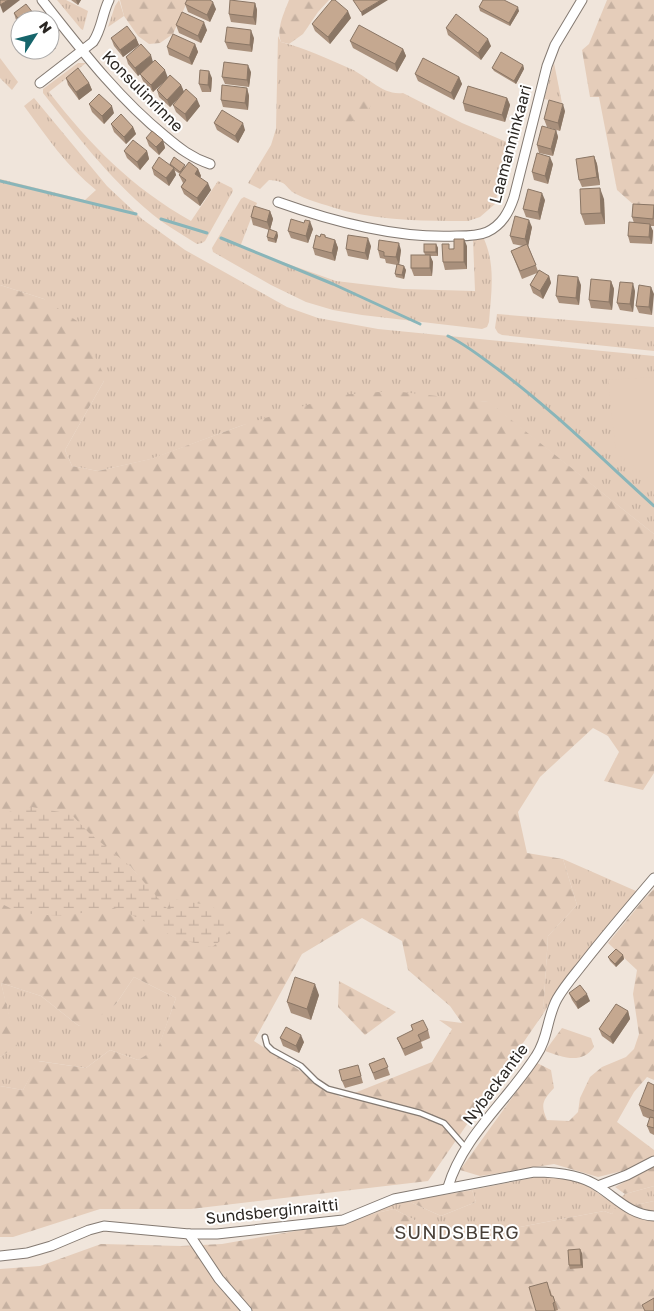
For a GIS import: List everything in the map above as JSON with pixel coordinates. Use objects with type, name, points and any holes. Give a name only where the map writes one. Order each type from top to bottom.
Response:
[{"type":"street","name":"Konsulinrinne","points":[[42,0],[83,52],[149,123],[186,153],[210,164]]},
{"type":"street","points":[[40,83],[83,52],[99,33],[109,0]]},
{"type":"street","name":"Laamanninkaari","points":[[278,202],[318,216],[362,226],[430,237],[467,236],[485,233],[498,225],[509,211],[514,197],[547,66],[555,45],[582,0]]},
{"type":"street","name":"Nybackantie","points":[[448,1187],[452,1173],[465,1147],[499,1106],[537,1055],[544,1042],[556,1001],[565,986],[654,878]]},
{"type":"street","points":[[598,1186],[627,1175],[654,1161]]},
{"type":"street","name":"Sundsberginraitti","points":[[0,1256],[28,1253],[104,1226],[189,1234],[217,1234],[343,1220],[394,1199],[448,1187],[534,1172],[562,1174],[582,1179],[598,1186],[619,1204],[645,1216],[654,1216]]},
{"type":"street","points":[[189,1234],[219,1279],[247,1311]]},
{"type":"lane","points":[[265,1036],[267,1045],[272,1050],[301,1066],[316,1081],[328,1089],[420,1113],[444,1123],[465,1147]]},
{"type":"green space","points":[[57,0],[66,0],[88,11],[83,30],[81,29]]},
{"type":"green space","points":[[119,0],[124,16],[108,27],[115,6]]},
{"type":"green space","points":[[120,0],[188,0],[173,34],[160,43],[149,44],[138,36],[124,16]]},
{"type":"green space","points":[[289,0],[329,0],[303,34],[289,44],[281,42],[279,32]]},
{"type":"green space","points":[[607,0],[654,0],[654,209],[634,205],[617,190],[599,97],[590,97],[582,50],[589,44]]},
{"type":"green space","points":[[278,36],[281,42],[343,65],[382,89],[389,92],[403,93],[462,123],[509,143],[495,204],[480,217],[468,221],[391,219],[345,211],[315,202],[294,193],[280,182],[269,180],[260,189],[248,183],[271,145],[276,129]]},
{"type":"green space","points":[[0,58],[18,82],[12,90],[0,78]]},
{"type":"green space","points":[[78,63],[86,63],[49,92],[97,148],[149,194],[191,221],[218,181],[232,188],[233,191],[205,241],[197,244],[165,224],[128,193],[98,161],[43,93],[43,89]]},
{"type":"green space","points":[[554,63],[562,103],[544,99]]},
{"type":"green space","points":[[371,95],[374,100],[365,116],[346,124],[341,120],[346,110],[353,104]]},
{"type":"green space","points":[[34,98],[107,186],[142,219],[185,250],[287,307],[318,318],[378,329],[654,356],[654,534],[488,402],[464,400],[243,425],[151,459],[98,471],[72,466],[65,450],[104,381],[44,299],[0,285],[0,179],[85,200],[96,190],[66,161],[24,106]]},
{"type":"green space","points":[[244,197],[257,203],[240,247],[336,281],[403,289],[475,291],[473,239],[484,239],[490,259],[492,280],[487,327],[482,329],[333,310],[306,302],[271,285],[213,252],[212,248]]},
{"type":"green space","points":[[0,285],[44,299],[77,321],[103,373],[104,381],[65,450],[72,466],[98,471],[150,459],[243,425],[339,395],[393,391],[489,402],[654,534],[654,773],[643,790],[604,781],[619,752],[608,736],[593,728],[540,777],[518,812],[527,853],[563,859],[577,905],[548,936],[543,1014],[428,1181],[191,1209],[100,1209],[13,1237],[0,1237],[0,1086],[23,1090],[38,1061],[86,1068],[110,1050],[138,1060],[158,1048],[176,998],[134,977],[116,1004],[92,1022],[79,1026],[41,996],[1,983],[17,1046],[0,1057],[0,886],[148,888],[130,866],[0,829]],"holes":[[[362,918],[402,941],[408,970],[450,1006],[462,1023],[439,1020],[452,1029],[432,1062],[342,1098],[254,1041],[302,954]]]},
{"type":"green space","points":[[497,314],[654,327],[654,351],[502,335],[495,328]]},
{"type":"green space","points":[[654,377],[653,481],[616,453],[608,380]]},
{"type":"green space","points":[[32,807],[71,814],[89,833],[130,866],[172,914],[168,898],[212,906],[232,923],[227,936],[212,947],[178,939],[130,914],[114,908],[61,916],[20,913],[0,903],[0,814]]},
{"type":"green space","points":[[563,859],[636,891],[562,983],[543,1014],[548,936],[577,905]]},
{"type":"green space","points":[[654,889],[654,1080],[647,1077],[634,1092],[617,1122],[654,1150],[654,1157],[630,1169],[598,1177],[554,1164],[480,1176],[460,1170],[537,1063],[551,1070],[554,1088],[545,1099],[543,1106],[547,1120],[569,1121],[578,1112],[580,1098],[590,1077],[602,1067],[626,1057],[634,1049],[639,1034],[633,994],[637,970],[608,943]]},
{"type":"green space","points":[[134,977],[176,998],[158,1049],[138,1060],[110,1050],[86,1068],[39,1061],[23,1090],[0,1086],[0,1057],[16,1046],[1,983],[41,996],[79,1026],[116,1004]]},
{"type":"green space","points":[[339,981],[396,1012],[365,1035],[338,1007]]},
{"type":"green space","points":[[562,1028],[591,1038],[594,1047],[589,1053],[578,1058],[565,1057],[545,1051]]},
{"type":"green space","points":[[654,1166],[654,1186],[625,1194],[615,1187]]},
{"type":"green space","points":[[546,1175],[583,1183],[617,1206],[612,1214],[604,1211],[451,1240],[394,1209],[372,1214],[397,1202],[408,1201],[441,1216],[476,1202],[472,1190]]},
{"type":"green space","points":[[654,1186],[654,1201],[631,1206],[619,1199],[625,1194]]},
{"type":"green space","points":[[472,1190],[476,1202],[441,1216],[408,1201]]},
{"type":"green space","points":[[619,1199],[631,1206],[654,1201],[654,1311],[0,1311],[0,1269],[40,1266],[101,1244],[181,1246],[222,1244],[347,1222],[394,1209],[452,1240],[604,1211],[612,1214]]},
{"type":"building","points":[[0,0],[8,0],[0,5]]},
{"type":"building","points":[[187,0],[210,0],[213,2],[207,15],[185,4]]},
{"type":"building","points":[[230,0],[255,3],[253,17],[229,14]]},
{"type":"building","points":[[332,0],[335,0],[348,11],[328,37],[312,24]]},
{"type":"building","points":[[353,0],[381,0],[361,12]]},
{"type":"building","points":[[483,0],[504,0],[518,7],[509,23],[479,7]]},
{"type":"building","points":[[26,4],[31,10],[18,10]]},
{"type":"building","points":[[182,12],[204,22],[198,36],[176,25]]},
{"type":"building","points":[[456,14],[488,39],[478,53],[446,28]]},
{"type":"building","points":[[359,25],[403,49],[395,64],[350,41]]},
{"type":"building","points":[[127,26],[136,38],[120,50],[111,38]]},
{"type":"building","points":[[227,27],[251,30],[250,45],[225,42]]},
{"type":"building","points":[[173,34],[195,44],[189,58],[167,47]]},
{"type":"building","points":[[141,44],[151,55],[135,68],[126,57]]},
{"type":"building","points":[[501,52],[523,65],[514,81],[492,68]]},
{"type":"building","points":[[423,58],[459,77],[451,93],[415,74]]},
{"type":"building","points":[[155,60],[165,70],[151,85],[140,74]]},
{"type":"building","points":[[224,62],[248,65],[247,80],[222,77]]},
{"type":"building","points":[[78,68],[89,83],[76,92],[66,78]]},
{"type":"building","points":[[200,70],[209,71],[208,85],[199,84]]},
{"type":"building","points":[[170,75],[181,85],[167,100],[157,90]]},
{"type":"building","points":[[222,85],[247,88],[245,103],[221,100]]},
{"type":"building","points":[[468,86],[507,98],[502,115],[463,103]]},
{"type":"building","points":[[186,89],[197,99],[185,114],[173,105]]},
{"type":"building","points":[[99,94],[112,106],[102,116],[89,104]]},
{"type":"building","points":[[549,100],[563,104],[558,123],[544,119]]},
{"type":"building","points":[[222,110],[243,123],[235,136],[214,123]]},
{"type":"building","points":[[121,114],[133,127],[124,137],[111,124]]},
{"type":"building","points":[[542,126],[556,130],[551,149],[537,145]]},
{"type":"building","points":[[152,131],[163,140],[156,147],[146,138]]},
{"type":"building","points":[[133,140],[147,151],[137,162],[124,151]]},
{"type":"building","points":[[537,153],[550,157],[545,176],[532,172]]},
{"type":"building","points":[[594,156],[597,177],[579,180],[576,159]]},
{"type":"building","points":[[159,157],[174,168],[166,178],[152,168]]},
{"type":"building","points":[[174,157],[185,165],[180,172],[170,164]]},
{"type":"building","points":[[189,162],[198,169],[195,174],[208,183],[197,198],[181,187],[186,180],[179,175]]},
{"type":"building","points":[[600,188],[601,213],[581,214],[580,189]]},
{"type":"building","points":[[528,189],[542,193],[538,212],[523,209]]},
{"type":"building","points":[[633,204],[654,205],[653,219],[632,217]]},
{"type":"building","points":[[254,206],[270,211],[267,222],[251,217]]},
{"type":"building","points":[[515,216],[529,220],[525,239],[510,236]]},
{"type":"building","points":[[291,219],[304,223],[305,220],[310,221],[306,236],[288,231]]},
{"type":"building","points":[[629,222],[650,224],[649,237],[628,236]]},
{"type":"building","points":[[269,229],[277,232],[274,239],[267,237]]},
{"type":"building","points":[[321,234],[335,240],[332,253],[313,248],[316,235],[320,237]]},
{"type":"building","points":[[348,235],[368,238],[365,253],[346,249]]},
{"type":"building","points":[[454,239],[464,239],[464,262],[443,262],[442,244],[449,244],[449,249],[454,249]]},
{"type":"building","points":[[379,240],[399,243],[396,257],[384,256],[384,252],[378,250]]},
{"type":"building","points":[[424,244],[436,244],[436,252],[424,252]]},
{"type":"building","points":[[527,244],[536,265],[520,271],[511,251]]},
{"type":"building","points":[[411,255],[430,255],[430,268],[411,268]]},
{"type":"building","points":[[397,264],[404,266],[402,275],[395,274]]},
{"type":"building","points":[[539,270],[549,276],[540,291],[530,285]]},
{"type":"building","points":[[558,275],[578,277],[576,298],[556,296]]},
{"type":"building","points":[[591,279],[611,281],[609,302],[589,300]]},
{"type":"building","points":[[620,282],[633,283],[630,304],[617,303]]},
{"type":"building","points":[[639,285],[651,287],[649,307],[636,306]]},
{"type":"building","points":[[616,949],[623,955],[615,964],[608,957]]},
{"type":"building","points":[[295,977],[315,984],[307,1009],[287,1002]]},
{"type":"building","points":[[580,985],[587,994],[576,1002],[569,993]]},
{"type":"building","points":[[616,1004],[628,1011],[610,1037],[599,1029]]},
{"type":"building","points":[[423,1020],[428,1030],[418,1035],[421,1041],[403,1049],[397,1038],[413,1030],[411,1025]]},
{"type":"building","points":[[286,1027],[301,1035],[296,1046],[280,1038]]},
{"type":"building","points":[[384,1058],[388,1067],[373,1073],[369,1064]]},
{"type":"building","points":[[358,1065],[361,1076],[342,1081],[339,1070]]},
{"type":"building","points":[[648,1082],[654,1085],[654,1111],[639,1105]]},
{"type":"building","points":[[650,1117],[654,1118],[654,1128],[647,1126]]},
{"type":"building","points":[[580,1249],[581,1265],[569,1265],[568,1250]]},
{"type":"building","points":[[547,1282],[555,1302],[553,1303],[555,1311],[536,1311],[529,1287]]},
{"type":"building","points":[[654,1298],[654,1311],[645,1311],[642,1305]]},
{"type":"waterway","points":[[0,181],[136,214]]},
{"type":"waterway","points":[[161,219],[207,233]]},
{"type":"waterway","points":[[221,238],[333,284],[420,324]]},
{"type":"waterway","points":[[448,336],[462,343],[539,402],[654,506]]},
{"type":"district","name":"SUNDSBERG","points":[[457,1232]]}]
